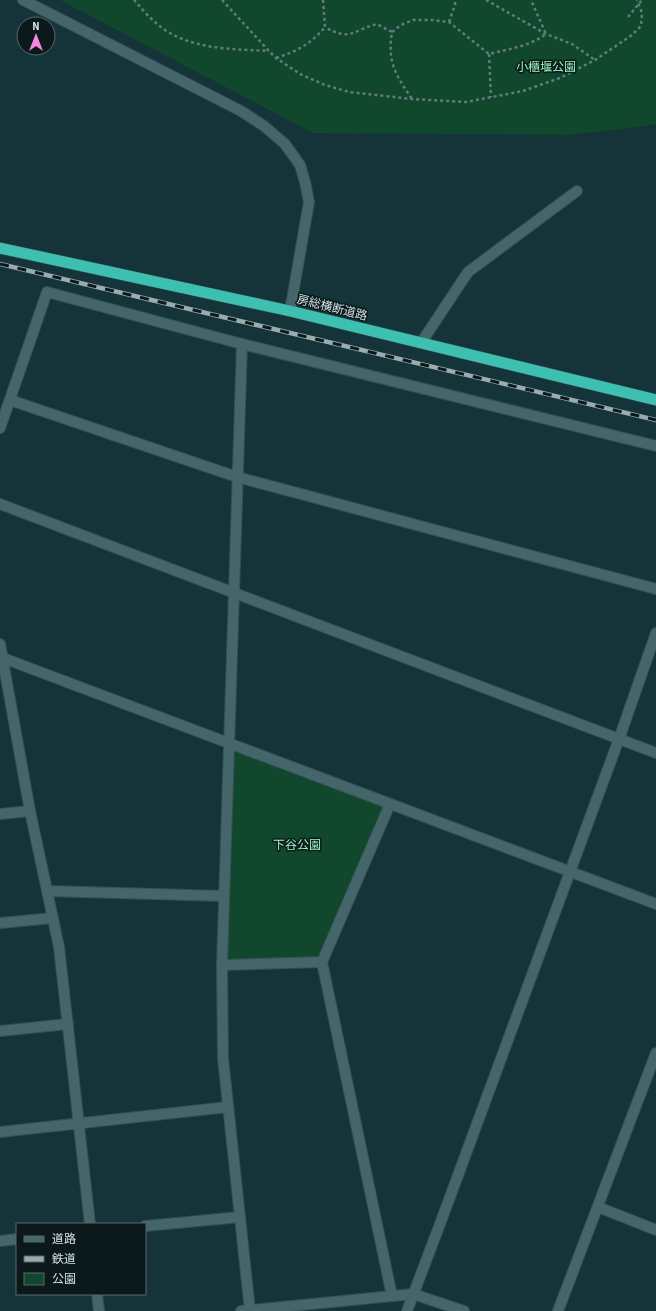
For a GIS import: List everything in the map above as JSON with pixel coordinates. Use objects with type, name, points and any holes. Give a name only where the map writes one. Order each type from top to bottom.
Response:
[{"type":"highway","name":"房総横断道路","points":[[0,248],[290,311],[656,400]]},
{"type":"street","points":[[23,0],[240,111],[264,126],[285,144],[300,164],[309,202],[290,311]]},
{"type":"street","points":[[421,343],[468,272],[577,191]]},
{"type":"street","points":[[0,428],[47,292],[242,344],[656,446]]},
{"type":"street","points":[[242,344],[222,965],[223,1058],[240,1217],[247,1311],[413,1294],[464,1311]]},
{"type":"street","points":[[10,400],[237,477],[656,589]]},
{"type":"street","points":[[0,504],[656,753]]},
{"type":"street","points":[[407,1311],[619,739],[656,633]]},
{"type":"street","points":[[0,644],[3,658],[4,684],[59,947],[90,1223]]},
{"type":"street","points":[[3,658],[656,904]]},
{"type":"street","points":[[390,804],[322,962],[392,1296]]},
{"type":"street","points":[[0,814],[30,810]]},
{"type":"street","points":[[47,891],[224,896]]},
{"type":"street","points":[[0,923],[53,918]]},
{"type":"street","points":[[222,965],[322,962]]},
{"type":"street","points":[[0,1031],[68,1024]]},
{"type":"street","points":[[558,1311],[598,1207],[652,1078],[656,1053]]},
{"type":"street","points":[[0,1132],[228,1107]]},
{"type":"street","points":[[598,1207],[656,1230]]},
{"type":"street","points":[[146,1226],[240,1217]]},
{"type":"street","points":[[0,1241],[16,1239]]},
{"type":"street","points":[[97,1295],[99,1311]]},
{"type":"path","points":[[134,0],[164,30],[186,40],[204,46],[219,48],[269,51]]},
{"type":"path","points":[[222,0],[276,58],[300,74],[325,85],[349,92],[412,99],[466,102],[524,91],[560,78],[595,60],[632,35],[641,26],[642,13],[637,0]]},
{"type":"path","points":[[276,58],[293,52],[306,45],[325,27],[323,0]]},
{"type":"path","points":[[449,22],[455,5],[455,0]]},
{"type":"path","points":[[486,0],[546,34],[572,44],[595,60]]},
{"type":"path","points":[[531,0],[546,34]]},
{"type":"path","points":[[628,17],[642,0]]},
{"type":"path","points":[[412,99],[399,80],[392,66],[390,42],[392,32],[401,25],[413,20],[449,22],[489,54],[491,97]]},
{"type":"path","points":[[325,27],[335,33],[345,36],[377,24],[392,32]]},
{"type":"path","points":[[489,54],[519,47],[539,39],[546,34]]},
{"type":"green space","name":"小櫃堰公園","points":[[60,0],[656,0],[656,124],[568,135],[313,133]]},
{"type":"green space","name":"下谷公園","points":[[230,743],[390,804],[322,962],[222,965]]},
{"type":"railway","points":[[0,264],[656,420]]}]
